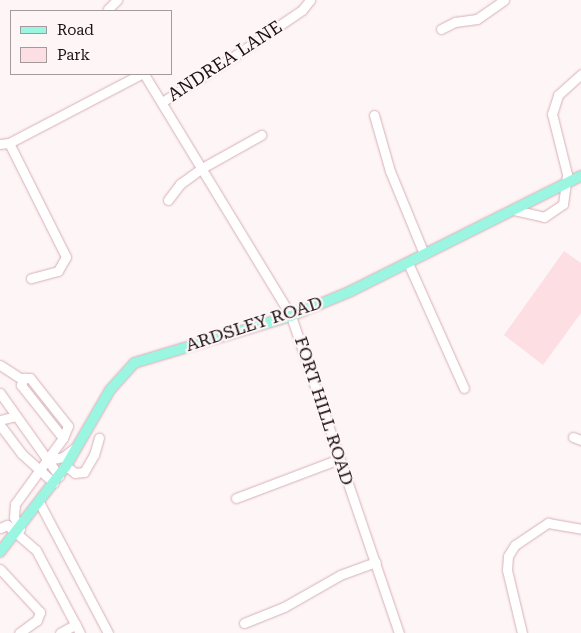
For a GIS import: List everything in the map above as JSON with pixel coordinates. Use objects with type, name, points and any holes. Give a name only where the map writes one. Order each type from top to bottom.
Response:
[{"type":"main road","name":"ARDSLEY ROAD","points":[[0,552],[18,532],[66,466],[110,390],[134,363],[291,316],[408,263],[581,176]]},
{"type":"street","points":[[107,7],[117,0]]},
{"type":"street","name":"ANDREA LANE","points":[[162,102],[236,56],[302,10],[310,0]]},
{"type":"street","points":[[442,29],[455,22],[476,19],[490,13],[504,0]]},
{"type":"street","points":[[514,210],[538,217],[553,213],[563,204],[566,183],[564,154],[552,114],[558,95],[581,74]]},
{"type":"street","points":[[31,278],[58,271],[66,258],[4,144],[140,75]]},
{"type":"street","name":"FORT HILL ROAD","points":[[143,75],[162,102],[291,316],[307,354],[339,459],[399,633]]},
{"type":"street","points":[[374,115],[390,171],[424,254]]},
{"type":"street","points":[[168,200],[180,184],[202,168],[261,135]]},
{"type":"street","points":[[408,263],[464,388]]},
{"type":"street","points":[[0,365],[23,380],[22,384],[64,438],[15,504],[14,516],[18,532]]},
{"type":"street","points":[[0,393],[48,460],[56,480]]},
{"type":"street","points":[[0,420],[16,416]]},
{"type":"street","points":[[0,426],[22,454],[41,471],[56,480]]},
{"type":"street","points":[[66,466],[75,472],[84,472],[99,438]]},
{"type":"street","points":[[48,460],[63,457],[78,446]]},
{"type":"street","points":[[236,498],[339,459]]},
{"type":"street","points":[[39,502],[108,633]]},
{"type":"street","points":[[522,633],[507,570],[508,556],[515,545],[548,523],[581,530]]},
{"type":"street","points":[[0,528],[7,525],[18,532],[36,550],[78,629],[60,633]]},
{"type":"street","points":[[244,623],[284,607],[340,575],[376,562]]},
{"type":"street","points":[[0,569],[40,612],[37,620],[18,633]]},
{"type":"green space","points":[[564,251],[581,263],[581,313],[543,365],[504,335]]}]
